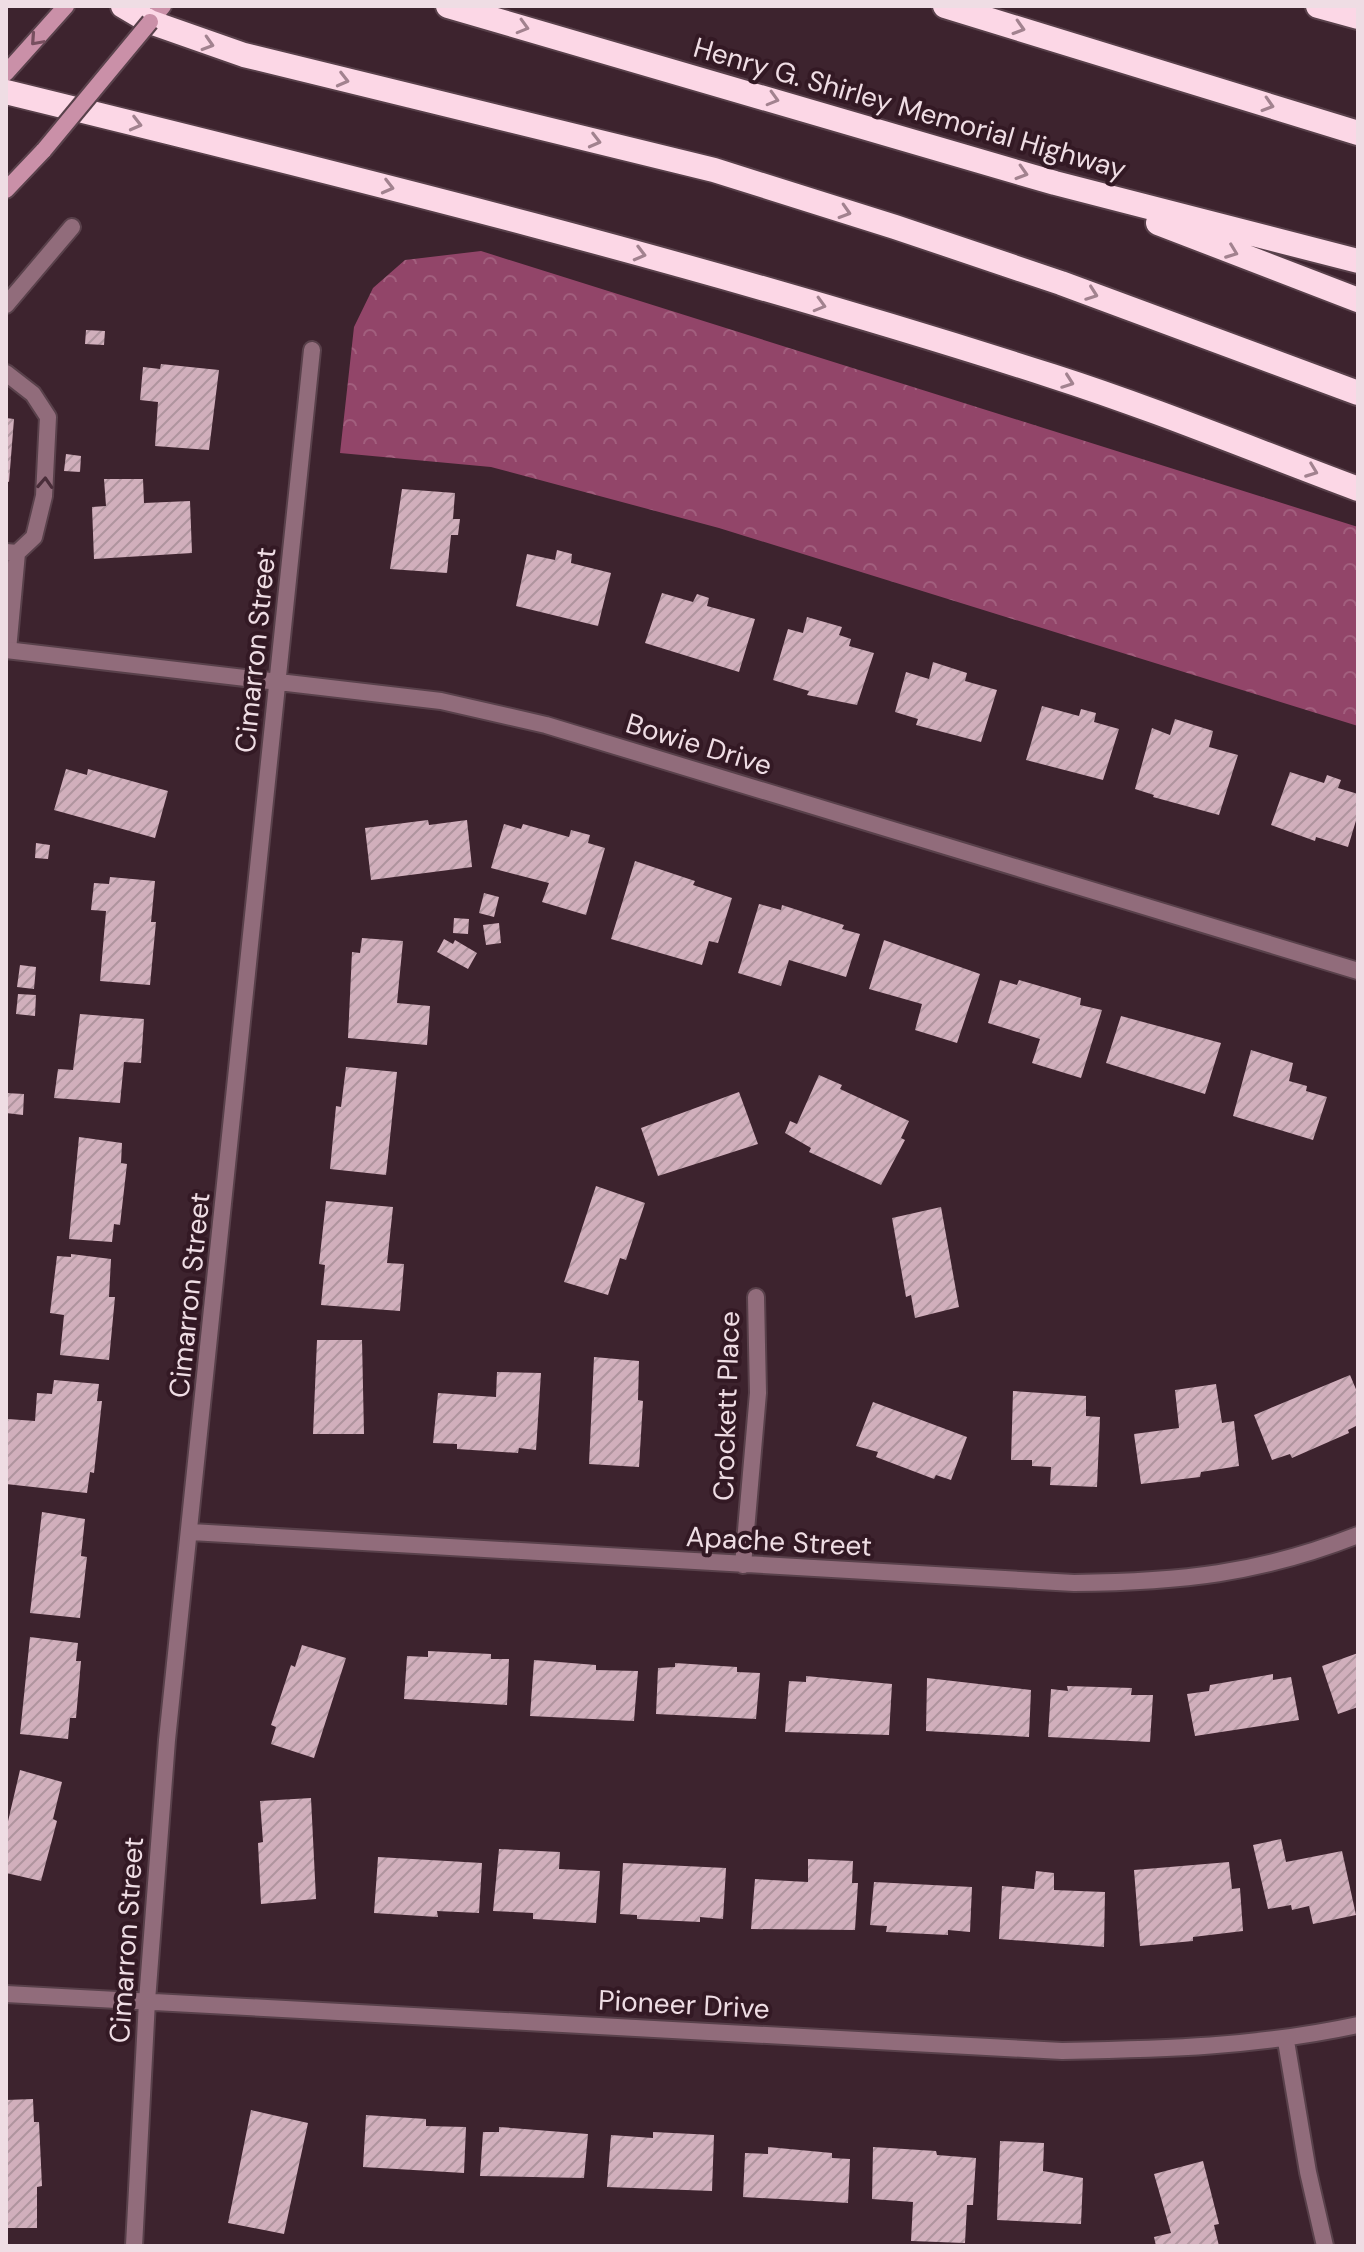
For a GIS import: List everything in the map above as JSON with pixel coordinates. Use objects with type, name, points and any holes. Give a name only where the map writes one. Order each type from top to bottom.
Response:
[{"type":"highway","points":[[123,6],[156,14],[199,42],[267,61],[729,175],[1061,283],[1358,393]]},
{"type":"highway","name":"Henry G. Shirley Memorial Highway","points":[[448,6],[1055,183],[1358,261]]},
{"type":"highway","points":[[945,6],[1358,133]]},
{"type":"highway","points":[[1318,6],[1358,17]]},
{"type":"highway","points":[[6,92],[448,202],[759,287],[1055,377],[1358,489]]},
{"type":"highway","points":[[1055,183],[1358,300]]},
{"type":"main road","points":[[6,73],[66,6]]},
{"type":"main road","points":[[6,190],[44,150],[156,14]]},
{"type":"street","points":[[6,305],[72,227]]},
{"type":"street","name":"Cimarron Street","points":[[134,2246],[147,2001],[167,1740],[312,350]]},
{"type":"street","points":[[6,373],[33,394],[48,417],[44,496],[34,537],[12,552],[7,650]]},
{"type":"street","name":"Bowie Drive","points":[[7,650],[70,654],[441,701],[556,727],[1358,971]]},
{"type":"street","name":"Crockett Place","points":[[743,1565],[758,1393],[756,1297]]},
{"type":"street","name":"Apache Street","points":[[191,1532],[1074,1583],[1160,1582],[1223,1575],[1267,1566],[1358,1535]]},
{"type":"street","name":"Pioneer Drive","points":[[6,1994],[1062,2051],[1183,2049],[1286,2041],[1358,2025]]},
{"type":"street","points":[[1286,2041],[1308,2172],[1325,2246]]},
{"type":"green space","points":[[481,251],[1358,527],[1358,726],[719,528],[491,467],[340,453],[354,327],[373,288],[405,260]]},
{"type":"building","points":[[86,330],[105,331],[104,345],[85,344]]},
{"type":"building","points":[[161,364],[219,370],[209,450],[155,446],[158,402],[140,400],[143,367],[160,369]]},
{"type":"building","points":[[6,418],[14,419],[9,482],[6,481]]},
{"type":"building","points":[[66,454],[81,456],[80,472],[64,471]]},
{"type":"building","points":[[104,479],[143,479],[144,503],[190,501],[192,553],[94,559],[92,507],[106,506]]},
{"type":"building","points":[[402,489],[455,493],[453,519],[460,519],[458,535],[451,535],[447,573],[390,569]]},
{"type":"building","points":[[557,550],[572,554],[571,563],[611,573],[598,626],[516,606],[527,554],[555,560]]},
{"type":"building","points":[[662,593],[693,602],[697,594],[709,598],[707,606],[755,619],[739,672],[645,643]]},
{"type":"building","points":[[807,617],[842,627],[839,635],[851,639],[849,646],[874,653],[857,705],[807,695],[809,691],[773,680],[788,629],[803,633]]},
{"type":"building","points":[[933,662],[967,673],[965,681],[997,690],[981,742],[916,725],[918,719],[895,712],[906,672],[929,679]]},
{"type":"building","points":[[1042,706],[1079,716],[1081,709],[1096,713],[1094,722],[1119,729],[1103,780],[1026,760]]},
{"type":"building","points":[[1175,719],[1213,731],[1209,747],[1238,755],[1219,815],[1135,789],[1152,728],[1170,735]]},
{"type":"building","points":[[66,769],[87,775],[88,769],[168,791],[155,838],[54,810]]},
{"type":"building","points":[[1290,772],[1324,783],[1327,775],[1341,780],[1338,788],[1358,794],[1358,814],[1348,847],[1316,837],[1315,841],[1271,825]]},
{"type":"building","points":[[428,820],[429,825],[467,820],[472,867],[371,880],[365,828]]},
{"type":"building","points":[[504,824],[521,829],[523,824],[569,837],[571,830],[590,835],[588,843],[605,848],[586,915],[542,902],[549,883],[491,868]]},
{"type":"building","points":[[36,843],[50,845],[48,859],[35,858]]},
{"type":"building","points":[[635,861],[695,881],[693,885],[732,898],[718,943],[709,941],[702,965],[611,939]]},
{"type":"building","points":[[110,877],[155,881],[151,922],[156,922],[150,985],[100,981],[106,911],[91,910],[94,883],[109,884]]},
{"type":"building","points":[[484,893],[499,897],[494,917],[479,913]]},
{"type":"building","points":[[759,904],[781,910],[782,905],[844,925],[842,929],[860,934],[846,977],[789,960],[781,986],[738,973]]},
{"type":"building","points":[[454,918],[469,919],[468,934],[453,933]]},
{"type":"building","points":[[499,923],[501,943],[486,945],[483,925]]},
{"type":"building","points":[[362,938],[403,941],[397,1003],[430,1006],[427,1045],[348,1038],[352,952],[360,953]]},
{"type":"building","points":[[444,939],[453,944],[455,940],[477,953],[468,969],[437,952]]},
{"type":"building","points":[[884,940],[980,974],[957,1043],[915,1030],[922,1004],[869,989]]},
{"type":"building","points":[[20,965],[36,967],[34,989],[17,987]]},
{"type":"building","points":[[1000,980],[1017,985],[1019,980],[1081,998],[1080,1005],[1102,1010],[1081,1078],[1032,1063],[1040,1039],[988,1023]]},
{"type":"building","points":[[18,994],[36,995],[35,1016],[16,1014]]},
{"type":"building","points":[[80,1014],[144,1019],[141,1063],[124,1062],[120,1103],[54,1098],[58,1069],[73,1070]]},
{"type":"building","points":[[1121,1016],[1221,1043],[1205,1094],[1106,1063]]},
{"type":"building","points":[[1251,1050],[1293,1063],[1289,1081],[1307,1086],[1306,1091],[1327,1097],[1313,1140],[1233,1116]]},
{"type":"building","points":[[346,1067],[397,1072],[386,1175],[330,1169],[336,1106],[341,1107]]},
{"type":"building","points":[[819,1075],[842,1085],[840,1089],[909,1121],[901,1138],[905,1140],[881,1185],[809,1152],[811,1148],[785,1133],[790,1121],[797,1124]]},
{"type":"building","points":[[739,1092],[758,1144],[658,1176],[641,1128]]},
{"type":"building","points":[[6,1093],[24,1094],[23,1115],[6,1113]]},
{"type":"building","points":[[79,1137],[122,1143],[121,1163],[127,1164],[120,1225],[114,1224],[112,1242],[69,1239]]},
{"type":"building","points":[[596,1186],[645,1203],[626,1260],[620,1258],[608,1295],[564,1282]]},
{"type":"building","points":[[326,1201],[393,1207],[387,1263],[404,1264],[400,1311],[321,1305],[325,1265],[319,1264]]},
{"type":"building","points":[[941,1207],[959,1307],[915,1318],[911,1295],[906,1297],[892,1218]]},
{"type":"building","points":[[71,1254],[111,1259],[109,1297],[115,1297],[109,1360],[60,1355],[64,1315],[50,1313],[57,1256],[71,1257]]},
{"type":"building","points":[[317,1340],[362,1340],[364,1434],[313,1434]]},
{"type":"building","points":[[594,1357],[639,1361],[638,1400],[643,1401],[639,1467],[589,1464]]},
{"type":"building","points":[[497,1372],[541,1373],[536,1450],[519,1448],[518,1453],[457,1449],[457,1444],[433,1443],[438,1393],[496,1397]]},
{"type":"building","points":[[1350,1375],[1358,1394],[1358,1425],[1348,1430],[1349,1433],[1292,1458],[1290,1454],[1272,1460],[1254,1415]]},
{"type":"building","points":[[54,1380],[99,1384],[97,1401],[102,1401],[94,1473],[90,1472],[87,1493],[6,1484],[8,1419],[35,1421],[37,1393],[52,1394]]},
{"type":"building","points":[[1216,1384],[1222,1423],[1234,1421],[1239,1466],[1201,1472],[1200,1477],[1141,1484],[1134,1434],[1179,1428],[1175,1390]]},
{"type":"building","points":[[1013,1391],[1086,1396],[1086,1416],[1100,1417],[1097,1487],[1050,1485],[1051,1467],[1032,1466],[1032,1460],[1011,1460]]},
{"type":"building","points":[[873,1402],[967,1437],[951,1480],[936,1475],[934,1479],[876,1457],[878,1452],[856,1446]]},
{"type":"building","points":[[42,1512],[85,1519],[81,1556],[87,1557],[80,1618],[30,1613]]},
{"type":"building","points":[[30,1637],[78,1643],[76,1661],[81,1661],[76,1718],[70,1718],[68,1739],[20,1734]]},
{"type":"building","points":[[302,1645],[346,1658],[314,1758],[271,1744],[276,1727],[271,1725],[291,1665],[295,1667]]},
{"type":"building","points":[[428,1651],[491,1654],[491,1659],[509,1659],[507,1705],[404,1699],[407,1656],[428,1657]]},
{"type":"building","points":[[1358,1653],[1358,1707],[1338,1714],[1322,1666]]},
{"type":"building","points":[[534,1660],[596,1665],[596,1670],[638,1671],[634,1721],[530,1716]]},
{"type":"building","points":[[675,1663],[737,1667],[737,1672],[760,1673],[756,1719],[656,1714],[658,1668],[675,1667]]},
{"type":"building","points":[[1273,1674],[1273,1680],[1291,1677],[1299,1720],[1195,1736],[1187,1694],[1209,1691],[1210,1685]]},
{"type":"building","points":[[806,1676],[892,1684],[889,1735],[785,1732],[789,1681],[806,1682]]},
{"type":"building","points":[[927,1678],[1031,1690],[1029,1737],[926,1731]]},
{"type":"building","points":[[1067,1686],[1132,1688],[1131,1695],[1153,1695],[1150,1742],[1048,1737],[1051,1689],[1068,1691]]},
{"type":"building","points":[[20,1770],[62,1782],[53,1819],[57,1821],[41,1881],[6,1873],[6,1830]]},
{"type":"building","points":[[311,1798],[316,1899],[261,1904],[258,1843],[263,1842],[260,1801]]},
{"type":"building","points":[[1281,1839],[1286,1862],[1342,1851],[1356,1915],[1313,1924],[1309,1906],[1292,1910],[1291,1905],[1268,1909],[1253,1845]]},
{"type":"building","points":[[499,1849],[560,1852],[559,1869],[600,1871],[596,1923],[533,1919],[533,1913],[493,1911]]},
{"type":"building","points":[[378,1857],[482,1863],[479,1913],[437,1911],[438,1917],[374,1913]]},
{"type":"building","points":[[808,1859],[853,1861],[852,1883],[858,1883],[855,1930],[751,1929],[755,1879],[808,1882]]},
{"type":"building","points":[[1229,1862],[1232,1889],[1240,1888],[1243,1931],[1193,1937],[1193,1941],[1140,1946],[1134,1870]]},
{"type":"building","points":[[623,1863],[726,1868],[723,1919],[700,1917],[700,1922],[637,1919],[637,1915],[620,1914]]},
{"type":"building","points":[[1036,1871],[1054,1873],[1054,1890],[1105,1892],[1104,1947],[999,1939],[1002,1886],[1034,1889]]},
{"type":"building","points":[[874,1882],[972,1887],[970,1932],[948,1930],[948,1935],[886,1932],[887,1926],[870,1925]]},
{"type":"building","points":[[33,2099],[34,2122],[39,2122],[42,2186],[37,2187],[37,2228],[6,2228],[6,2100]]},
{"type":"building","points":[[251,2110],[308,2123],[284,2234],[228,2223]]},
{"type":"building","points":[[366,2115],[426,2119],[426,2126],[466,2127],[464,2173],[363,2167]]},
{"type":"building","points":[[499,2127],[588,2134],[584,2178],[480,2176],[483,2132],[499,2132]]},
{"type":"building","points":[[653,2132],[714,2135],[712,2191],[607,2187],[611,2135],[653,2138]]},
{"type":"building","points":[[1000,2141],[1044,2143],[1043,2171],[1083,2178],[1081,2224],[997,2220]]},
{"type":"building","points":[[768,2147],[832,2153],[832,2158],[850,2159],[848,2203],[743,2197],[745,2153],[768,2154]]},
{"type":"building","points":[[873,2147],[936,2151],[937,2155],[976,2158],[973,2205],[967,2205],[965,2243],[911,2241],[913,2202],[872,2199]]},
{"type":"building","points":[[1203,2161],[1219,2224],[1214,2225],[1219,2246],[1156,2246],[1154,2237],[1171,2233],[1154,2174]]}]
